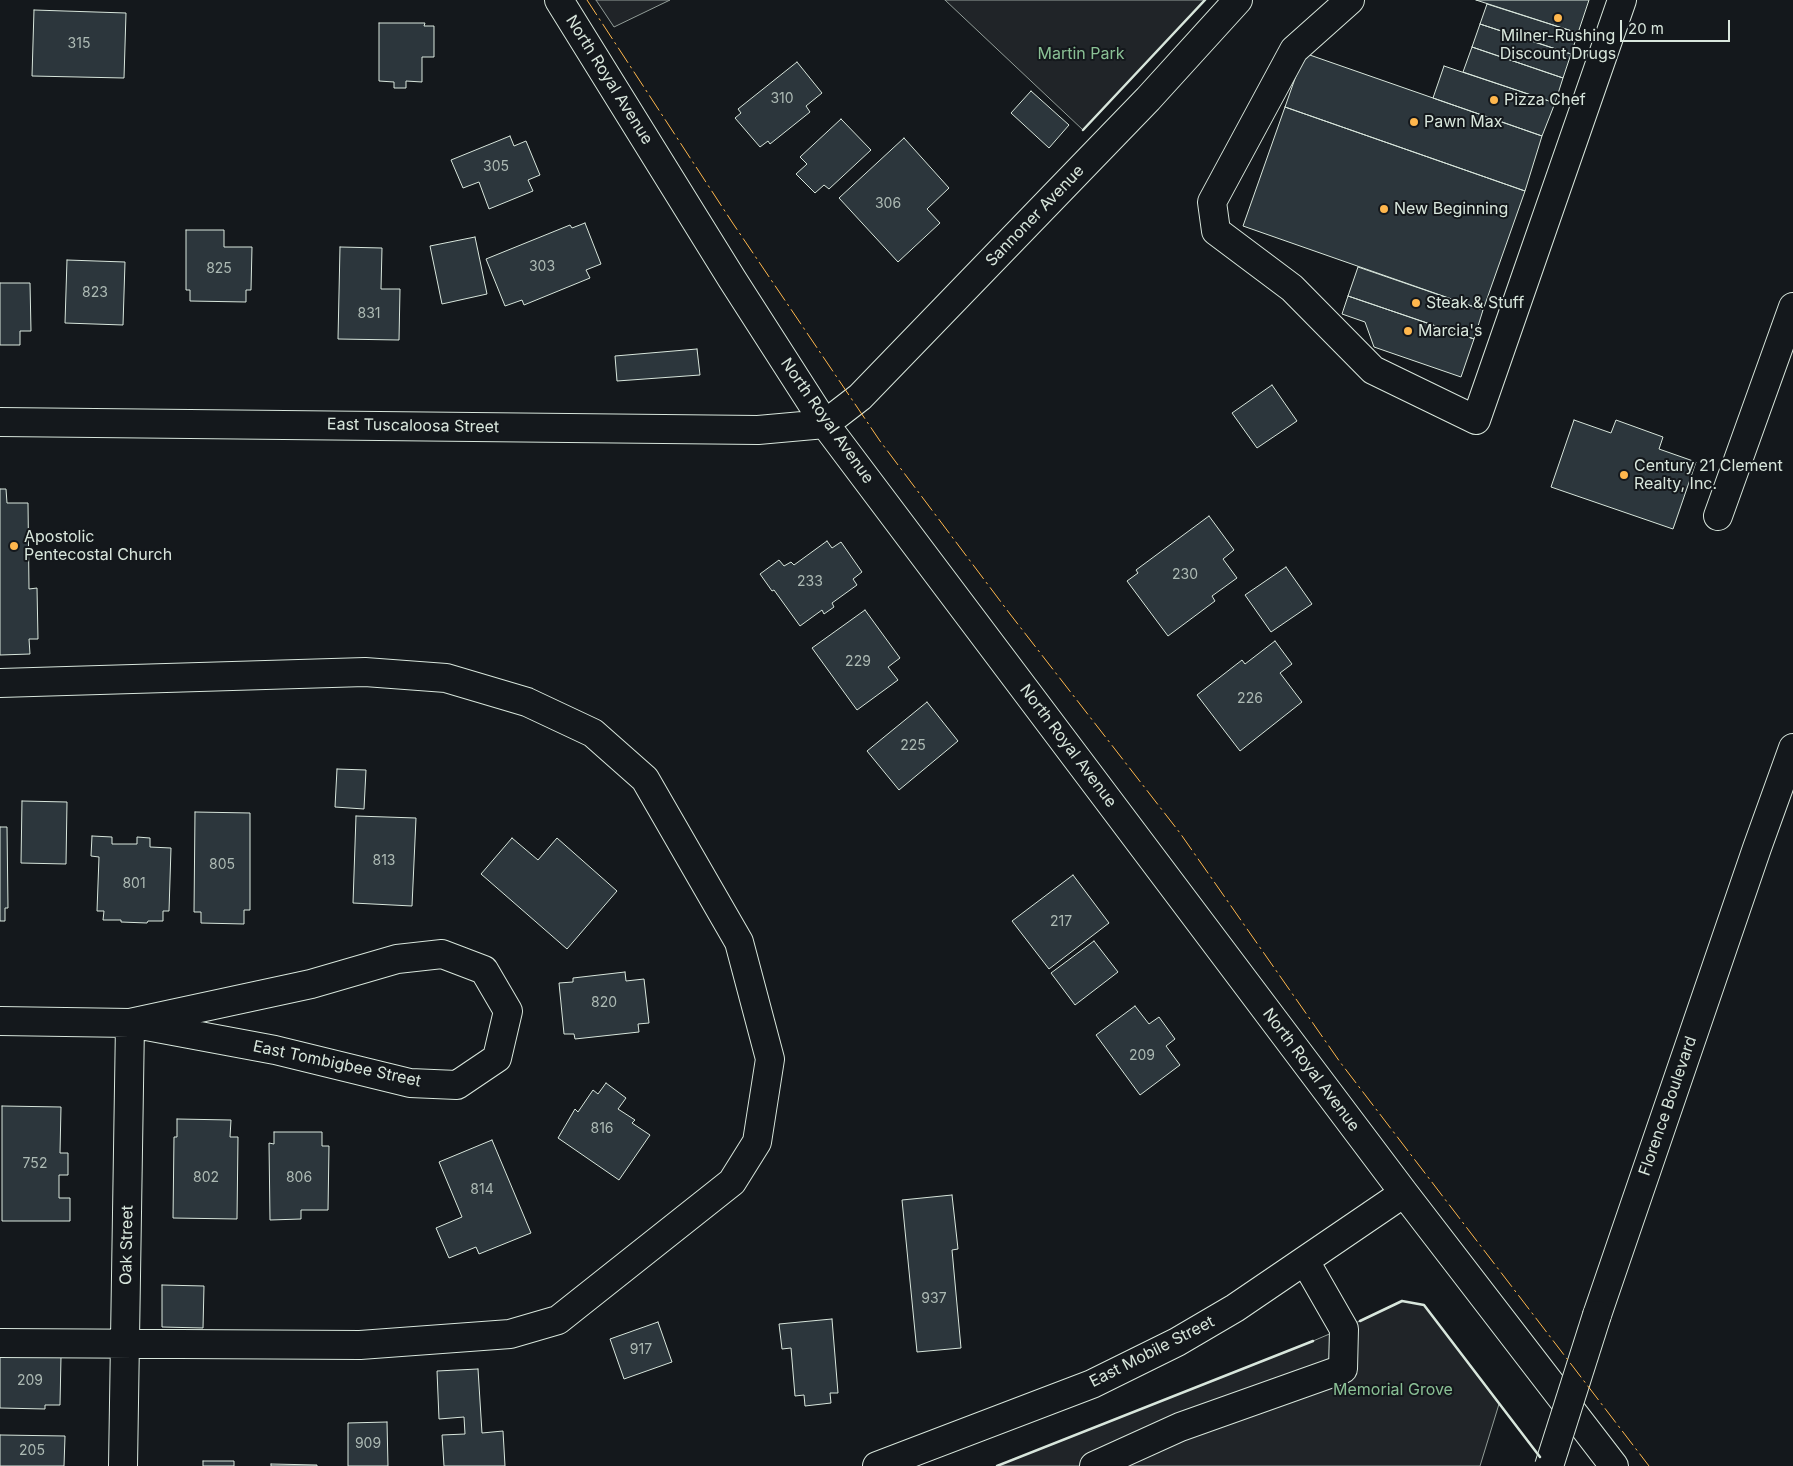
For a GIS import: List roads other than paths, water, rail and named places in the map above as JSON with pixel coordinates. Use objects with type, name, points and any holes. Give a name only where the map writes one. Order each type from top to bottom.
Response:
[{"type":"main road","name":"North Royal Avenue","points":[[559,0],[732,279],[825,424],[1404,1193],[1614,1466]]},
{"type":"main road","name":"Sannoner Avenue","points":[[825,424],[860,397],[1141,106],[1238,0]]},
{"type":"main road","points":[[1350,0],[1294,50],[1212,202],[1216,231],[1292,288],[1373,370],[1476,420],[1622,0]]},
{"type":"main road","points":[[1718,516],[1793,307]]},
{"type":"main road","name":"East Tuscaloosa Street","points":[[0,422],[758,430],[825,424]]},
{"type":"main road","points":[[0,683],[365,672],[446,678],[527,702],[593,733],[645,779],[739,942],[770,1060],[757,1142],[732,1182],[558,1320],[510,1334],[360,1345],[0,1343]]},
{"type":"main road","name":"Florence Boulevard","points":[[1549,1466],[1597,1315],[1753,857],[1793,748]]},
{"type":"main road","name":"East Tombigbee Street","points":[[0,1021],[130,1023],[275,1050],[410,1083],[457,1085],[497,1058],[508,1011],[484,970],[442,954],[397,959],[311,984],[130,1023]]},
{"type":"main road","name":"Oak Street","points":[[123,1466],[130,1023]]},
{"type":"main road","name":"East Mobile Street","points":[[877,1466],[1092,1384],[1177,1342],[1219,1318],[1404,1193]]},
{"type":"main road","points":[[1094,1466],[1180,1427],[1343,1369],[1344,1329],[1305,1261]]},
{"type":"place","name":"Milner-Rushing Discount Drugs","points":[[1558,18]]},
{"type":"place","name":"Pizza Chef","points":[[1494,100]]},
{"type":"place","name":"Pawn Max","points":[[1414,122]]},
{"type":"place","name":"New Beginning","points":[[1384,209]]},
{"type":"place","name":"Steak & Stuff","points":[[1416,303]]},
{"type":"place","name":"Marcia's","points":[[1408,331]]},
{"type":"place","name":"Century 21 Clement Realty, Inc.","points":[[1624,475]]},
{"type":"place","name":"Apostolic Pentecostal Church","points":[[14,546]]},
{"type":"park label","name":"Martin Park","points":[[1081,54]]},
{"type":"park label","name":"Memorial Grove","points":[[1393,1390]]}]
